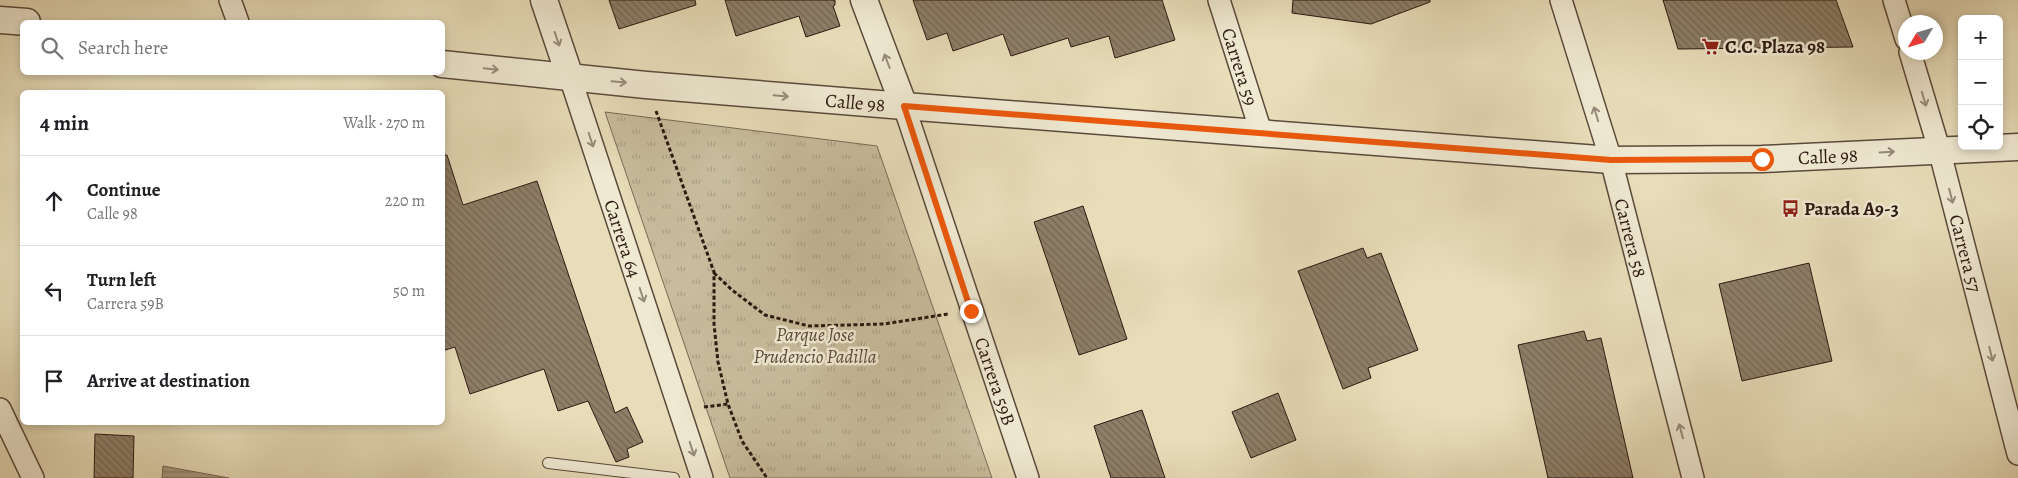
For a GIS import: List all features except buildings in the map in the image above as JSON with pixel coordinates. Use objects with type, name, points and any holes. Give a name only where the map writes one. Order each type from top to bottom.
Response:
[{"type":"street","points":[[230,0],[237,20]]},
{"type":"street","name":"Carrera 64","points":[[544,0],[702,478]]},
{"type":"street","name":"Carrera 59B","points":[[864,0],[904,106],[1028,478]]},
{"type":"street","name":"Carrera 59","points":[[1219,0],[1262,132]]},
{"type":"street","name":"Carrera 58","points":[[1561,0],[1611,160],[1693,478]]},
{"type":"street","points":[[1894,0],[1899,15]]},
{"type":"street","points":[[0,20],[20,21]]},
{"type":"street","name":"Carrera 57","points":[[1912,60],[1939,149],[2018,454]]},
{"type":"street","name":"Calle 98","points":[[445,64],[646,85],[1611,160],[1762,159],[1939,149],[2018,147]]},
{"type":"street","points":[[0,409],[34,478]]},
{"type":"lane","points":[[548,463],[674,478]]},
{"type":"path","points":[[646,85],[714,272],[715,333],[718,362],[728,404],[742,441],[767,478]]},
{"type":"path","points":[[714,272],[732,290],[765,315],[809,326],[884,324],[971,311]]},
{"type":"green space","name":"Parque Jose Prudencio Padilla","points":[[605,112],[877,146],[992,478],[730,478]]},
{"type":"shaded area","points":[[163,466],[229,478],[162,478]]},
{"type":"place","name":"C.C. Plaza 98","points":[[1711,46]]},
{"type":"place","name":"Parada A9-3","points":[[1790,208]]},
{"type":"route","points":[[971,311],[904,106],[1611,160],[1762,159]]}]
